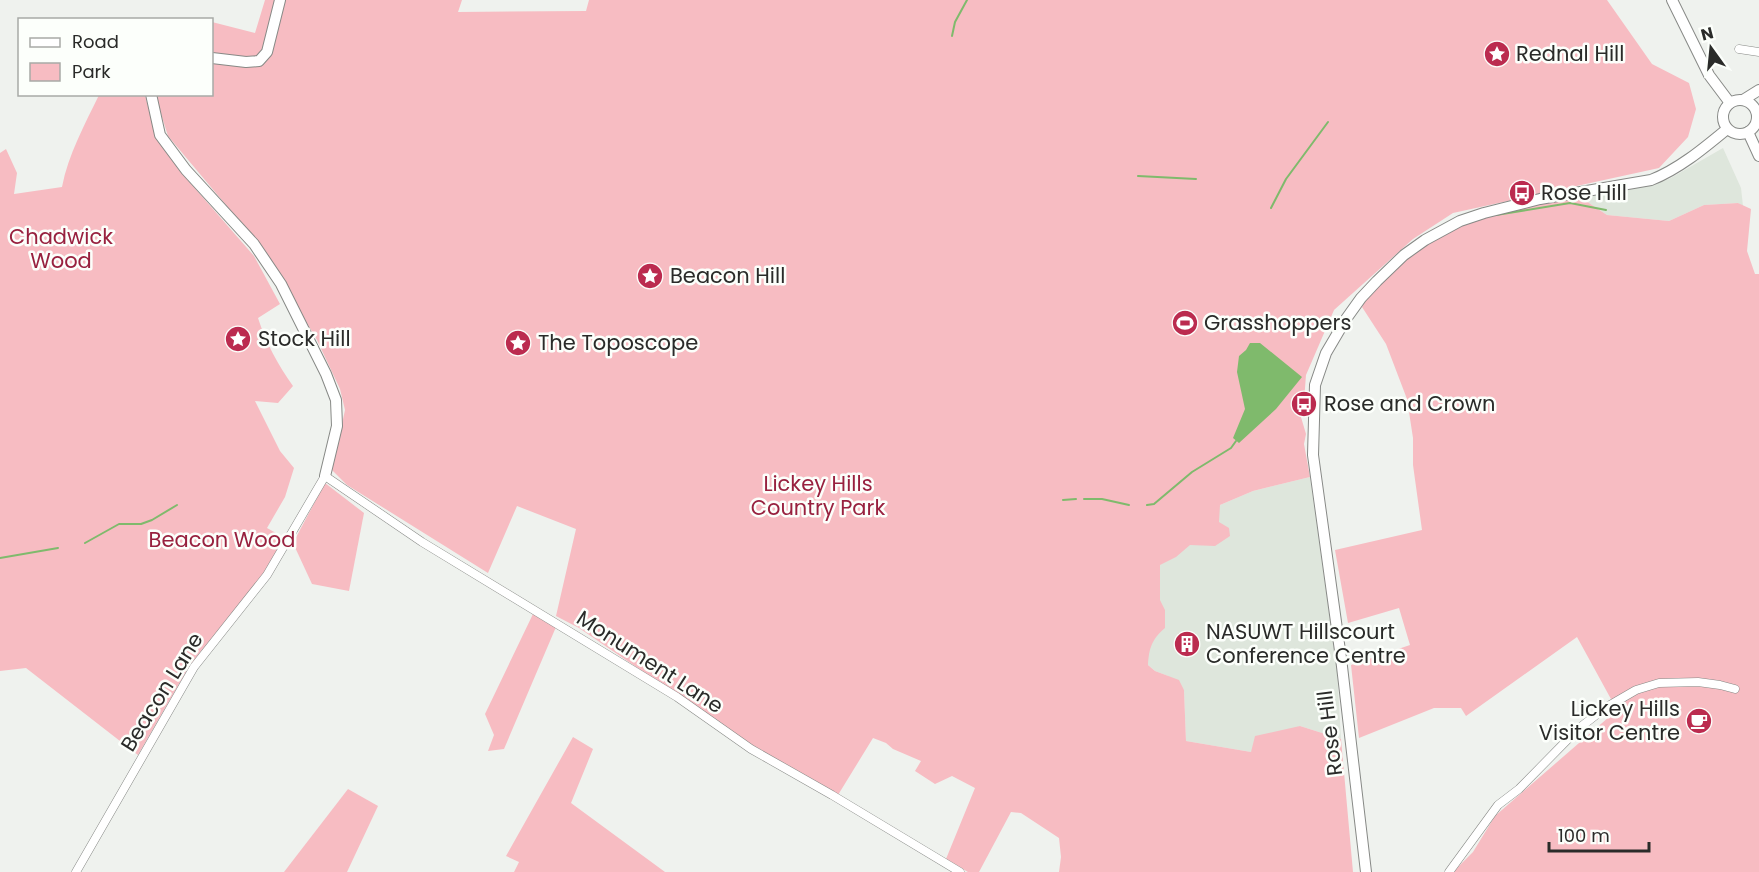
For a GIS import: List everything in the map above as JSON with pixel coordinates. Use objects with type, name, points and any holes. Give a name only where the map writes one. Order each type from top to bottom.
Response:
[{"type":"main road","points":[[213,58],[246,62],[259,61],[267,52],[280,0]]},
{"type":"main road","points":[[1672,0],[1709,75],[1730,103]]},
{"type":"main road","points":[[1743,100],[1755,108],[1758,115],[1757,122],[1748,132],[1737,134],[1727,129],[1723,115],[1730,103],[1743,100],[1759,90]]},
{"type":"main road","points":[[151,96],[160,135],[186,170],[254,244],[280,284],[326,374],[336,400],[337,426],[325,476]]},
{"type":"main road","points":[[1755,108],[1759,97]]},
{"type":"main road","name":"Rose Hill","points":[[1366,872],[1313,455],[1315,385],[1326,353],[1361,298],[1404,255],[1425,240],[1460,221],[1484,213],[1540,199],[1651,180],[1665,174],[1707,146],[1727,129]]},
{"type":"main road","points":[[1748,132],[1759,156]]},
{"type":"street","points":[[1738,49],[1759,52]]},
{"type":"street","name":"Beacon Lane","points":[[76,872],[194,667],[267,575],[325,476]]},
{"type":"street","name":"Monument Lane","points":[[325,476],[422,542],[677,697],[751,749],[960,872]]},
{"type":"street","points":[[1449,872],[1498,806],[1519,789],[1578,729],[1605,708],[1636,690],[1659,682],[1698,682],[1735,689]]},
{"type":"shaded area","points":[[1723,148],[1741,188],[1743,206],[1738,203],[1704,205],[1669,221],[1607,215],[1583,199],[1582,195],[1669,179]]},
{"type":"shaded area","points":[[1250,343],[1260,343],[1302,377],[1276,409],[1239,443],[1233,438],[1245,409],[1237,372],[1239,356]]},
{"type":"shaded area","name":"NASUWT Hillscourt Conference Centre","points":[[1310,477],[1337,670],[1341,739],[1300,726],[1251,752],[1186,741],[1184,690],[1168,676],[1155,671],[1147,664],[1147,544],[1220,505],[1253,491]]},
{"type":"green space","name":"Lickey Hills Country Park","points":[[265,0],[462,0],[458,12],[586,11],[589,0],[1607,0],[1652,64],[1689,83],[1696,109],[1688,137],[1659,168],[1453,213],[1413,239],[1334,310],[1306,375],[1304,401],[1298,407],[1306,434],[1304,444],[1310,477],[1253,491],[1220,505],[1219,522],[1229,528],[1230,536],[1215,546],[1190,545],[1176,557],[1160,565],[1160,600],[1165,610],[1165,628],[1152,644],[1148,665],[1155,671],[1179,680],[1184,690],[1186,741],[1251,752],[1255,736],[1300,726],[1341,739],[1353,872],[1059,872],[1061,857],[1059,838],[1021,813],[1011,812],[979,872],[968,872],[946,859],[975,788],[952,776],[935,784],[915,771],[921,761],[873,738],[838,795],[755,748],[579,628],[556,616],[576,529],[517,506],[488,573],[347,485],[332,470],[345,410],[340,389],[317,340],[262,248],[168,136],[155,96],[213,96],[213,22],[255,33]]},
{"type":"green space","points":[[99,96],[145,96],[156,137],[179,170],[254,256],[280,304],[258,318],[273,354],[293,386],[278,403],[255,401],[280,451],[294,468],[285,497],[267,528],[285,538],[262,576],[190,665],[138,755],[26,668],[0,671],[0,153],[6,149],[17,173],[14,194],[62,187],[83,128]]},
{"type":"green space","points":[[1582,195],[1583,199],[1607,215],[1669,221],[1704,205],[1738,203],[1751,209],[1747,251],[1755,274],[1759,274],[1759,872],[1453,872],[1473,852],[1495,816],[1617,710],[1577,637],[1466,716],[1461,708],[1434,708],[1359,738],[1351,665],[1410,645],[1399,608],[1348,623],[1335,550],[1422,530],[1407,399],[1386,344],[1362,307],[1367,297],[1404,257],[1464,222],[1506,209]]},
{"type":"green space","points":[[325,483],[364,513],[349,591],[312,584],[293,543]]},
{"type":"green space","points":[[533,614],[556,627],[504,749],[488,751],[494,735],[485,714]]},
{"type":"green space","points":[[573,737],[593,749],[571,803],[665,872],[514,872],[519,862],[506,856]]},
{"type":"green space","points":[[348,789],[378,806],[347,872],[284,872]]},
{"type":"waterway","points":[[952,36],[955,22],[967,0]]},
{"type":"waterway","points":[[1271,208],[1286,179],[1328,122]]},
{"type":"waterway","points":[[1138,176],[1196,179]]},
{"type":"waterway","points":[[1496,215],[1570,203],[1606,210]]},
{"type":"waterway","points":[[1147,505],[1154,504],[1192,472],[1231,448],[1236,441]]},
{"type":"waterway","points":[[1063,500],[1076,499]]},
{"type":"waterway","points":[[1084,499],[1102,499],[1129,505]]},
{"type":"waterway","points":[[85,543],[119,524],[141,524],[177,505]]},
{"type":"waterway","points":[[0,558],[58,548]]},
{"type":"place","name":"Rednal Hill","points":[[1497,54]]},
{"type":"place","name":"Rose Hill","points":[[1522,193]]},
{"type":"place","name":"Beacon Hill","points":[[650,276]]},
{"type":"place","name":"Grasshoppers","points":[[1185,323]]},
{"type":"place","name":"Stock Hill","points":[[238,339]]},
{"type":"place","name":"The Toposcope","points":[[518,343]]},
{"type":"place","name":"Rose and Crown","points":[[1304,404]]},
{"type":"place","name":"NASUWT Hillscourt Conference Centre","points":[[1187,644]]},
{"type":"place","name":"Lickey Hills Visitor Centre","points":[[1699,721]]},
{"type":"park label","name":"Chadwick Wood","points":[[61,249]]},
{"type":"park label","name":"Beacon Wood","points":[[222,540]]}]
